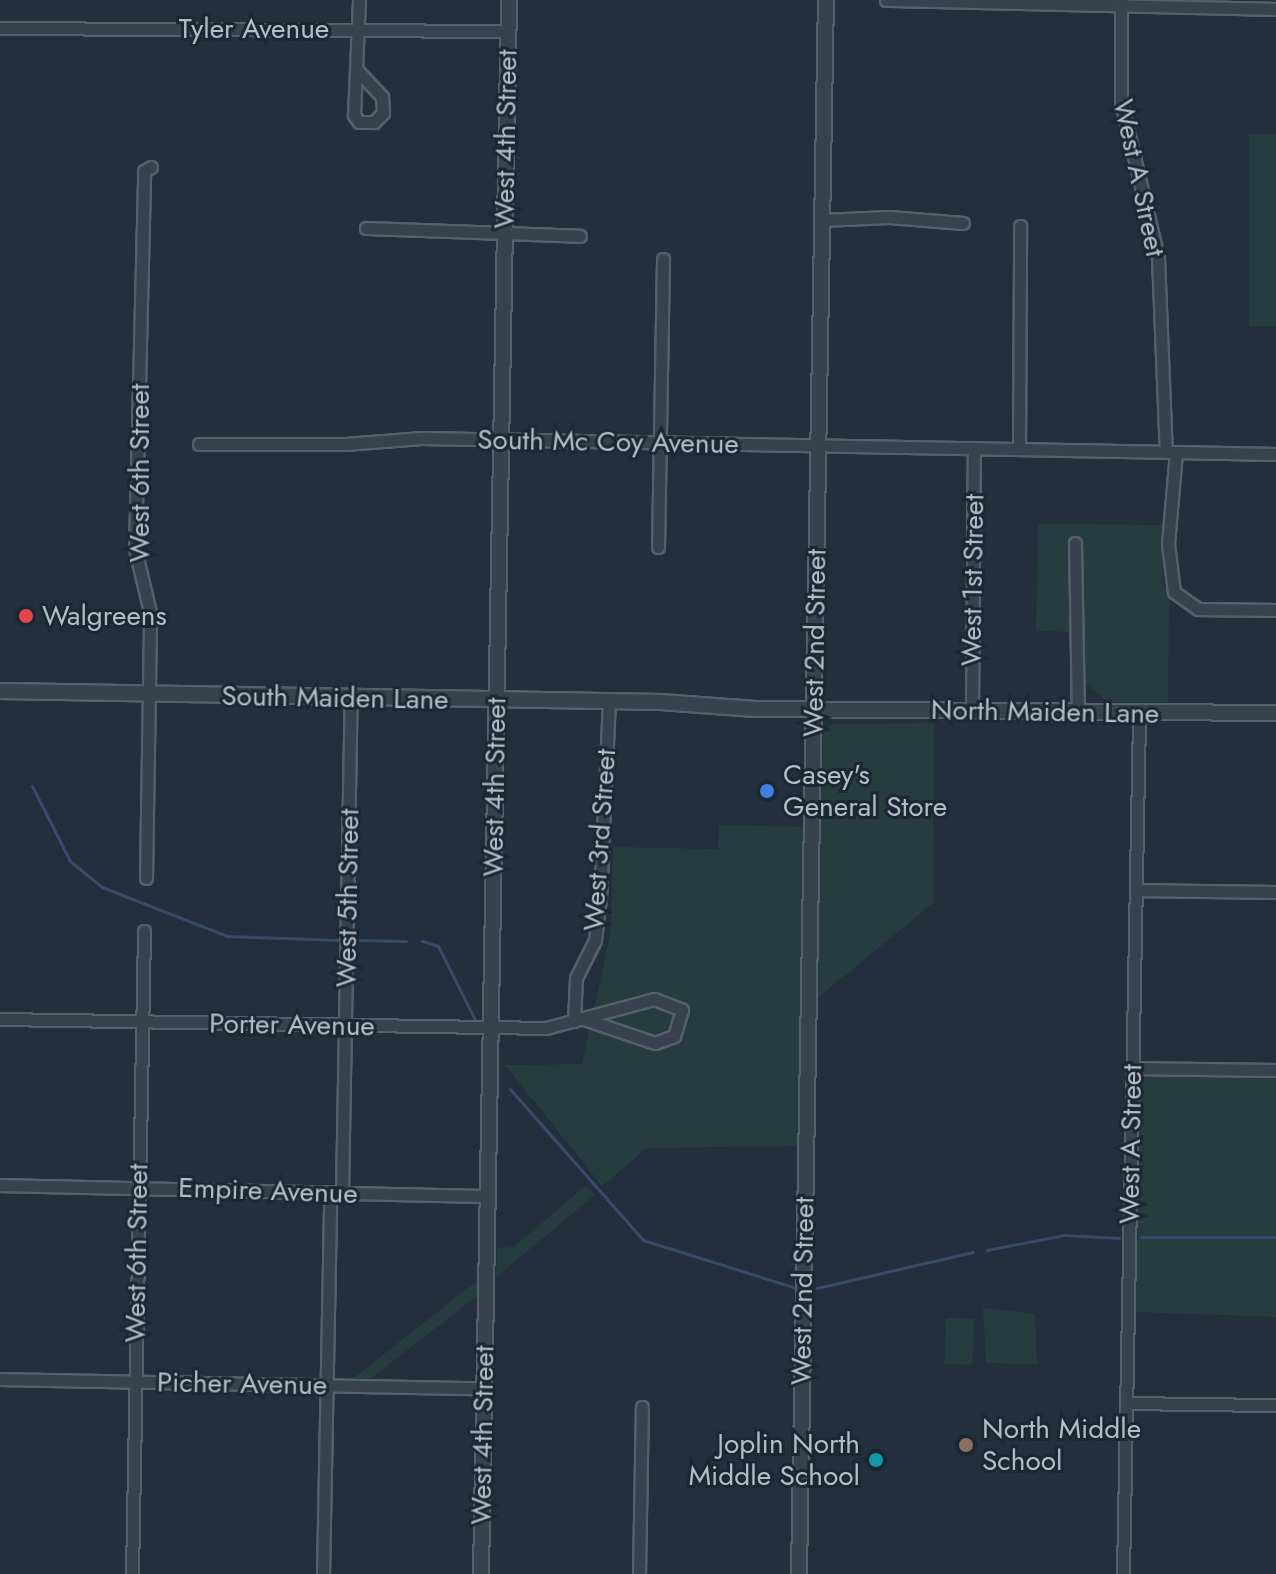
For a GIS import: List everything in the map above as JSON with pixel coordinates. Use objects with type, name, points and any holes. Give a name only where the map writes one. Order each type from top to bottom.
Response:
[{"type":"street","points":[[357,70],[359,0]]},
{"type":"street","name":"West 4th Street","points":[[481,1574],[509,0]]},
{"type":"street","name":"West 2nd Street","points":[[799,1574],[826,0]]},
{"type":"street","points":[[886,0],[1276,9]]},
{"type":"street","name":"West A Street","points":[[1121,4],[1121,102],[1158,257],[1171,452],[1168,572],[1181,601],[1198,609],[1276,610]]},
{"type":"street","name":"Tyler Avenue","points":[[0,28],[508,31]]},
{"type":"street","name":"West 6th Street","points":[[146,878],[150,612],[135,549],[144,171],[151,167]]},
{"type":"street","points":[[822,220],[889,217],[963,223]]},
{"type":"street","points":[[1019,449],[1020,226]]},
{"type":"street","points":[[366,228],[580,236]]},
{"type":"street","points":[[658,547],[663,259]]},
{"type":"street","name":"South Mc Coy Avenue","points":[[199,444],[501,440],[1276,454]]},
{"type":"street","name":"West 1st Street","points":[[972,712],[974,448]]},
{"type":"street","points":[[1075,543],[1078,713]]},
{"type":"street","name":"South Maiden Lane","points":[[0,691],[609,702],[814,710]]},
{"type":"street","name":"West 5th Street","points":[[323,1574],[326,1386],[345,1026],[351,699]]},
{"type":"street","name":"West 3rd Street","points":[[579,1020],[576,978],[595,940],[600,898],[609,702]]},
{"type":"street","name":"North Maiden Lane","points":[[814,710],[1276,713]]},
{"type":"street","name":"West A Street","points":[[1123,1574],[1139,714]]},
{"type":"street","points":[[1136,890],[1276,892]]},
{"type":"street","name":"West 6th Street","points":[[132,1574],[144,931]]},
{"type":"street","name":"Porter Avenue","points":[[0,1019],[546,1028],[654,999],[682,1010],[674,1036],[655,1043],[579,1020]]},
{"type":"street","points":[[1132,1068],[1276,1070]]},
{"type":"street","name":"Empire Avenue","points":[[0,1185],[487,1196]]},
{"type":"street","name":"Picher Avenue","points":[[0,1379],[484,1388]]},
{"type":"street","points":[[1126,1403],[1276,1405]]},
{"type":"street","points":[[639,1574],[642,1407]]},
{"type":"green space","points":[[1249,134],[1276,134],[1276,326],[1249,326]]},
{"type":"green space","points":[[1038,524],[1162,525],[1163,584],[1173,599],[1169,603],[1168,703],[1108,702],[1081,680],[1074,632],[1036,631]]},
{"type":"green space","points":[[934,723],[933,903],[815,1000],[823,730],[832,724]]},
{"type":"green space","points":[[719,825],[805,827],[801,1146],[647,1148],[602,1186],[505,1065],[582,1064],[611,930],[613,847],[718,849]]},
{"type":"green space","points":[[1145,1073],[1276,1075],[1276,1317],[1135,1312],[1140,1077]]},
{"type":"green space","points":[[585,1186],[595,1195],[496,1277],[497,1248],[514,1247]]},
{"type":"green space","points":[[478,1280],[477,1296],[369,1380],[351,1380]]},
{"type":"green space","points":[[983,1308],[1035,1314],[1037,1364],[986,1363]]},
{"type":"green space","points":[[946,1318],[974,1319],[972,1365],[944,1364]]},
{"type":"waterway","points":[[32,786],[70,861],[102,887],[227,936],[339,940]]},
{"type":"waterway","points":[[355,940],[406,941]]},
{"type":"waterway","points":[[422,941],[438,946],[475,1020]]},
{"type":"waterway","points":[[510,1089],[643,1240],[796,1288]]},
{"type":"waterway","points":[[987,1250],[1064,1235],[1119,1238]]},
{"type":"waterway","points":[[1141,1237],[1276,1237]]},
{"type":"waterway","points":[[817,1288],[973,1252]]},
{"type":"place","name":"Walgreens","points":[[26,616]]},
{"type":"place","name":"Casey's General Store","points":[[767,791]]},
{"type":"place","name":"North Middle School","points":[[966,1445]]},
{"type":"place","name":"Joplin North Middle School","points":[[876,1460]]}]
